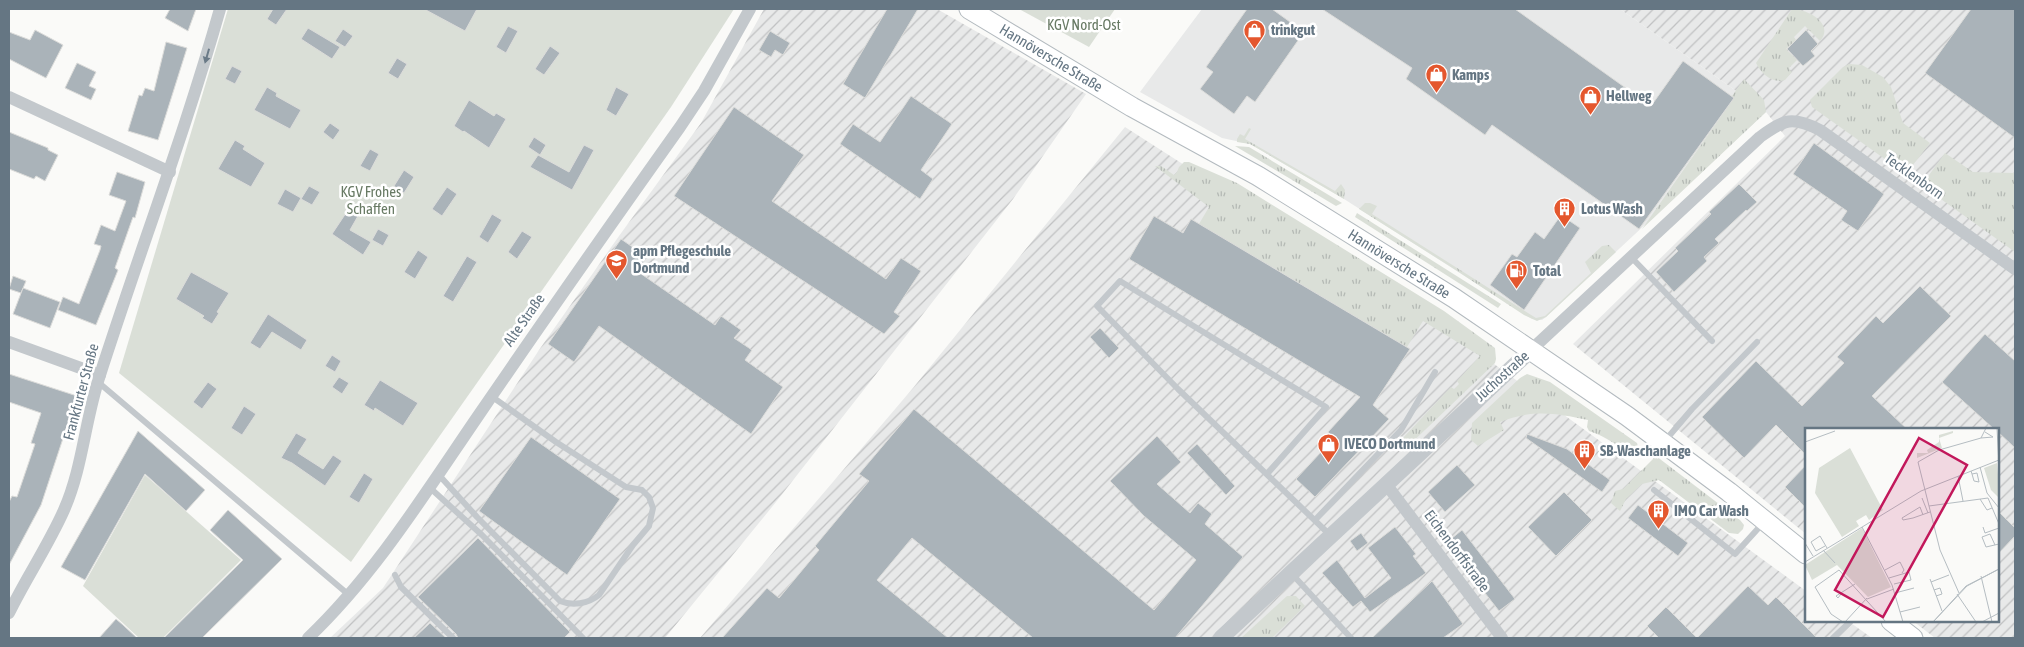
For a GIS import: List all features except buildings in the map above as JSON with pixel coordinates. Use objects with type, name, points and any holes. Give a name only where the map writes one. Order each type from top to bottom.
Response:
[{"type":"main road","name":"Hannöversche Straße","points":[[969,9],[1132,106],[1258,176],[1454,298],[1663,443],[1805,553]]},
{"type":"main road","points":[[1892,622],[1913,638]]},
{"type":"street","name":"Frankfurter Straße","points":[[9,613],[64,510],[78,467],[99,379],[170,172],[220,9]]},
{"type":"street","name":"Alte Straße","points":[[309,638],[379,560],[704,92],[750,9]]},
{"type":"street","points":[[9,97],[170,172]]},
{"type":"street","name":"Juchostraße","points":[[1220,638],[1760,137],[1776,125],[1789,121]]},
{"type":"street","name":"Tecklenborn","points":[[1789,121],[1802,121],[1820,130],[2015,269]]},
{"type":"street","points":[[9,342],[99,379]]},
{"type":"street","name":"Eichendorffstraße","points":[[1386,484],[1502,638]]},
{"type":"lane","points":[[1631,257],[1712,341]]},
{"type":"lane","points":[[1267,474],[1326,407],[1120,281],[1097,306],[1178,389],[1331,536]]},
{"type":"lane","points":[[1663,443],[1692,409],[1757,342]]},
{"type":"lane","points":[[1315,520],[1401,430],[1435,372]]},
{"type":"lane","points":[[99,379],[349,595]]},
{"type":"lane","points":[[438,474],[477,517],[553,594],[560,601],[567,604],[593,600],[633,545],[646,532],[653,517],[653,508],[649,497],[642,490],[626,487],[556,442],[492,396]]},
{"type":"lane","points":[[429,488],[482,535],[583,638]]},
{"type":"lane","points":[[1654,490],[1735,554],[1765,521]]},
{"type":"lane","points":[[1291,573],[1350,638]]},
{"type":"lane","points":[[394,575],[402,587],[453,638]]},
{"type":"lane","points":[[1833,638],[1849,622]]},
{"type":"shaded area","points":[[764,9],[937,9],[1086,94],[1013,199],[776,502],[665,638],[330,638],[383,588],[539,350],[701,123]]},
{"type":"shaded area","points":[[1202,9],[1620,9],[1766,112],[1546,317],[1542,320],[1532,319],[1344,199],[1250,144],[1222,138],[1140,92]]},
{"type":"shaded area","points":[[1620,9],[2015,9],[2015,638],[1935,638],[1914,622],[1999,622],[1999,428],[1805,428],[1805,533],[1573,344],[1785,136],[1766,112]]},
{"type":"shaded area","points":[[1125,127],[1490,361],[1805,590],[1805,622],[1849,622],[1872,638],[700,638],[913,388]]},
{"type":"green space","name":"KGV Frohes Schaffen","points":[[228,9],[734,9],[671,107],[351,562],[119,373]]},
{"type":"green space","name":"KGV Nord-Ost","points":[[1019,9],[1115,9],[1089,47]]},
{"type":"green space","points":[[1792,9],[1805,12],[1818,19],[1822,23],[1824,35],[1820,41],[1805,26],[1794,37],[1796,40],[1786,49],[1797,60],[1789,68],[1792,72],[1785,80],[1771,79],[1764,74],[1756,63]]},
{"type":"green space","points":[[1849,64],[1862,65],[1883,77],[1891,87],[1903,123],[1930,143],[1909,170],[1924,182],[1945,153],[1973,172],[2015,173],[2015,252],[1812,107],[1810,100],[1843,67]]},
{"type":"green space","points":[[1744,79],[1764,100],[1766,112],[1642,229],[1734,98],[1732,96]]},
{"type":"green space","points":[[1249,128],[1251,129],[1245,139],[1335,191],[1341,184],[1345,190],[1344,199],[1250,144],[1237,142],[1240,134],[1244,136]]},
{"type":"green space","points":[[1235,146],[1249,147],[1342,203],[1336,206]]},
{"type":"green space","points":[[1184,162],[1189,162],[1237,183],[1444,311],[1495,348],[1495,363],[1403,451],[1400,441],[1451,387],[1454,389],[1459,384],[1457,381],[1480,356],[1423,321],[1407,347],[1199,224],[1209,207],[1155,166],[1161,166],[1174,175]]},
{"type":"green space","points":[[1365,203],[1377,206],[1372,214],[1536,318],[1545,316],[1591,273],[1585,262],[1602,246],[1609,245],[1616,252],[1546,317],[1537,321],[1524,315],[1359,209]]},
{"type":"green space","points":[[1357,213],[1501,304],[1498,308],[1355,217]]},
{"type":"green space","points":[[1527,374],[1550,382],[1637,443],[1638,449],[1635,452],[1629,450],[1589,431],[1587,427],[1588,420],[1544,413],[1523,415],[1500,422],[1504,430],[1478,446],[1471,440],[1472,423],[1520,378]]},
{"type":"green space","points":[[1656,456],[1740,520],[1744,525],[1743,529],[1738,534],[1729,533],[1659,480],[1642,484],[1626,499],[1620,511],[1611,503],[1615,491],[1623,489]]},
{"type":"green space","points":[[145,475],[241,560],[163,638],[139,638],[83,586]]},
{"type":"green space","points":[[1287,596],[1296,596],[1305,606],[1272,638],[1241,638]]},
{"type":"place","name":"trinkgut","points":[[1255,49]]},
{"type":"place","name":"Kamps","points":[[1436,94]]},
{"type":"place","name":"Hellweg","points":[[1590,115]]},
{"type":"place","name":"Lotus Wash","points":[[1565,228]]},
{"type":"place","name":"apm Pflegeschule Dortmund","points":[[617,279]]},
{"type":"place","name":"Total","points":[[1517,290]]},
{"type":"place","name":"IVECO Dortmund","points":[[1328,463]]},
{"type":"place","name":"SB-Waschanlage","points":[[1584,470]]},
{"type":"place","name":"IMO Car Wash","points":[[1658,530]]}]
